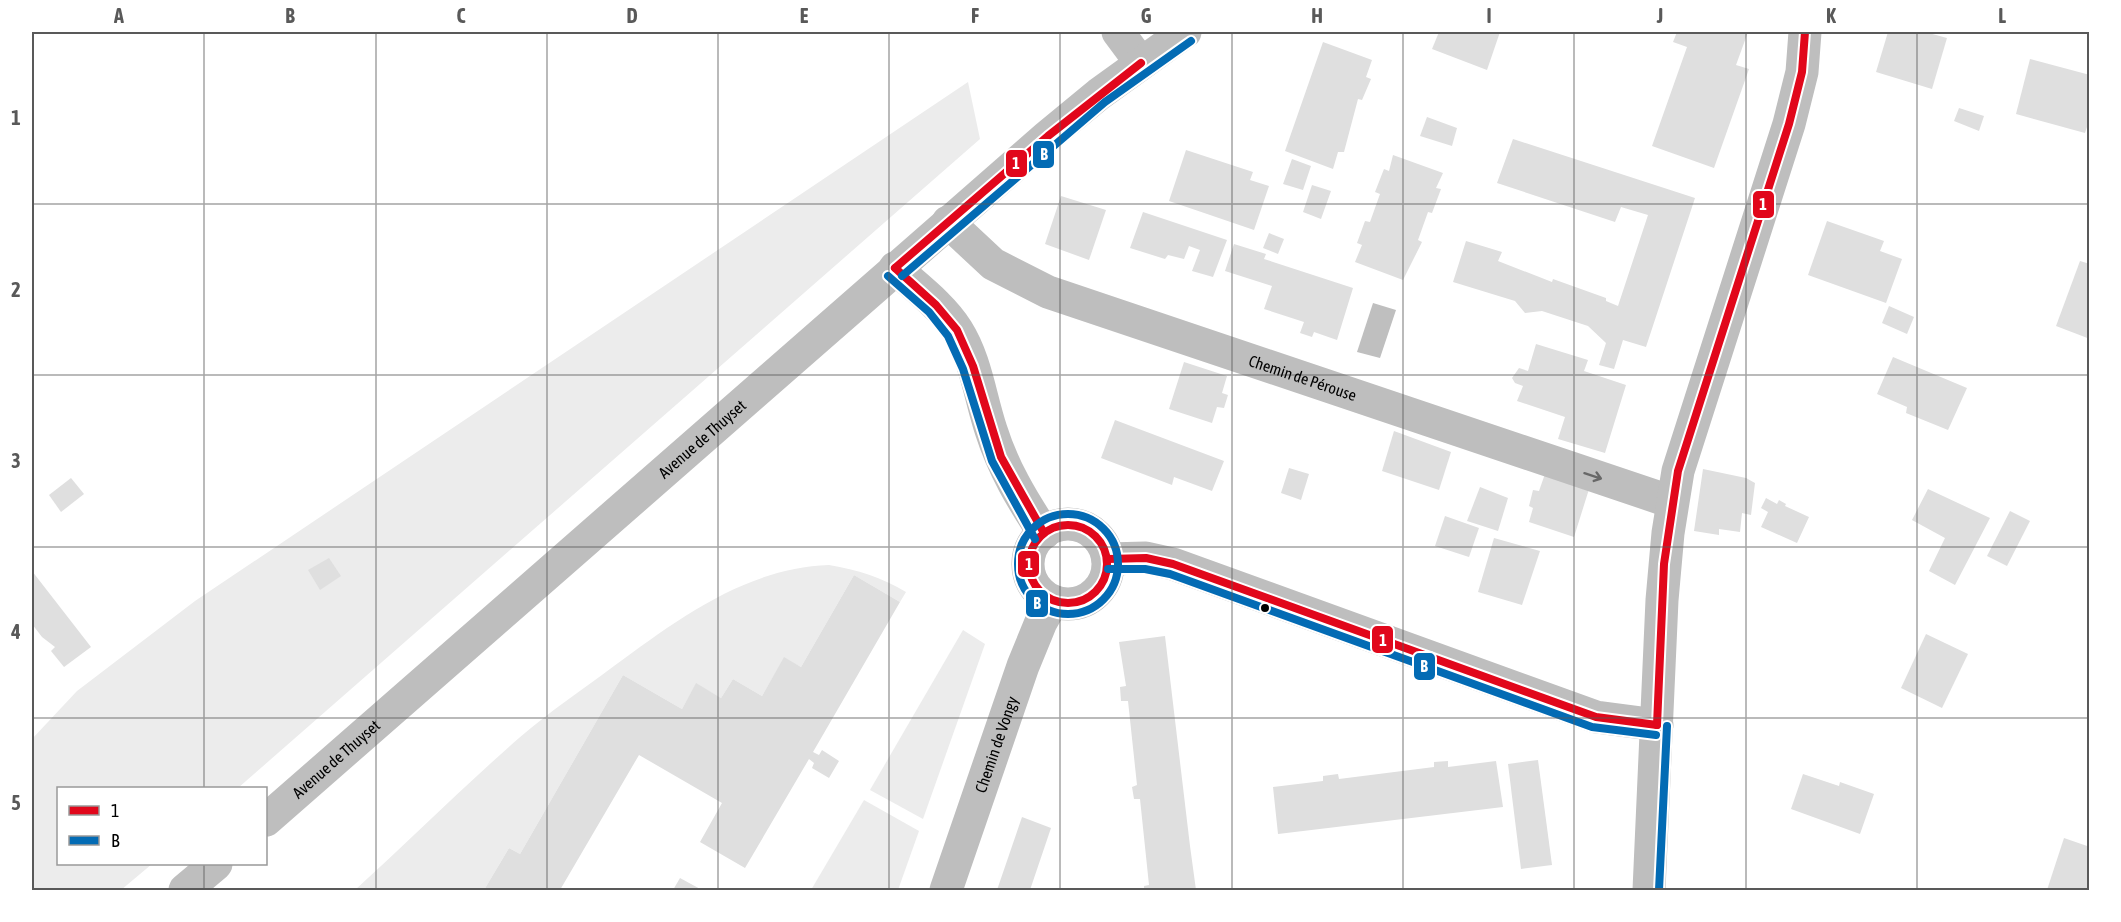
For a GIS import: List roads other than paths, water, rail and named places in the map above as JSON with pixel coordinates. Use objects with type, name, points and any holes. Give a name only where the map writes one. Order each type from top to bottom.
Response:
[{"type":"street","points":[[1118,32],[1141,63]]},
{"type":"street","name":"Avenue de Thuyset","points":[[267,819],[1048,136],[1141,63],[1185,32]]},
{"type":"street","points":[[1649,891],[1663,576],[1672,502],[1684,447],[1789,124],[1802,72],[1805,32]]},
{"type":"street","name":"Chemin de Pérouse","points":[[948,222],[993,264],[1048,292],[1672,502]]},
{"type":"street","points":[[895,268],[943,312],[956,328],[967,348],[999,453],[1020,496],[1044,533]]},
{"type":"street","points":[[1056,526],[1083,527],[1095,535],[1108,559],[1107,573],[1102,585],[1092,596],[1080,603],[1053,601],[1041,594],[1033,583],[1029,570],[1029,556],[1034,543],[1056,526]]},
{"type":"street","points":[[1108,559],[1146,558],[1173,564],[1606,720],[1657,724]]},
{"type":"street","name":"Chemin de Vongy","points":[[946,891],[1027,655],[1053,601]]},
{"type":"street","points":[[185,891],[215,865]]}]
